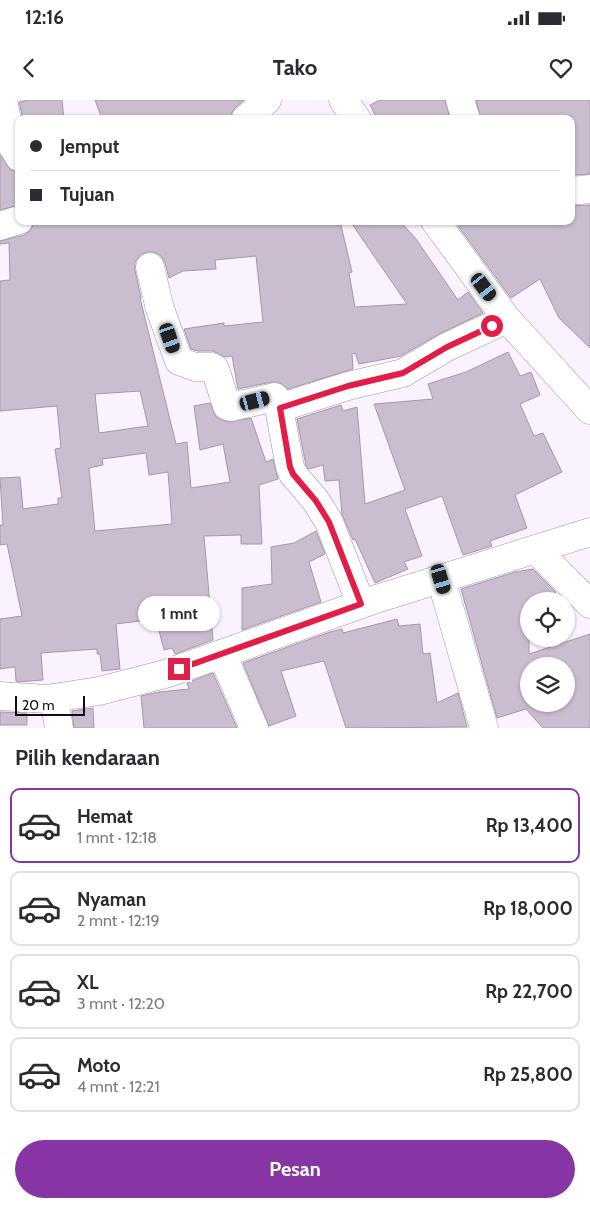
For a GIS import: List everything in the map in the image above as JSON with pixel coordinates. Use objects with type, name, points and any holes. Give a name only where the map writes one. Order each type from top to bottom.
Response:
[{"type":"street","points":[[3,100],[12,145],[15,150]]},
{"type":"street","points":[[250,115],[267,100]]},
{"type":"street","points":[[343,100],[354,115]]},
{"type":"street","points":[[460,100],[465,115]]},
{"type":"street","points":[[575,191],[590,189]]},
{"type":"street","points":[[0,226],[15,221]]},
{"type":"street","points":[[440,225],[507,319],[590,410]]},
{"type":"street","points":[[150,268],[160,309],[179,361],[195,367],[212,367],[227,406],[231,407],[275,397],[280,408],[290,467],[293,474],[316,501],[329,522],[361,604]]},
{"type":"street","points":[[280,408],[348,386],[403,373],[447,347],[507,319]]},
{"type":"street","points":[[0,696],[54,698],[99,691],[165,674],[361,604],[590,532]]},
{"type":"street","points":[[536,550],[590,604]]},
{"type":"street","points":[[441,579],[484,728]]},
{"type":"street","points":[[222,654],[254,728]]},
{"type":"street","points":[[54,698],[59,728]]},
{"type":"building","points":[[28,100],[62,100],[64,115],[22,115],[19,102]]},
{"type":"building","points":[[95,100],[244,100],[235,108],[231,115],[101,115]]},
{"type":"building","points":[[380,100],[445,100],[449,115],[375,115],[370,105]]},
{"type":"building","points":[[476,100],[590,100],[590,174],[575,175],[575,115],[480,115]]},
{"type":"building","points":[[0,155],[11,170],[15,171],[15,206],[0,210]]},
{"type":"building","points":[[590,205],[590,348],[559,318],[540,279],[511,298],[458,226],[575,225],[575,206]]},
{"type":"building","points":[[33,225],[341,225],[352,272],[349,273],[355,307],[407,304],[353,225],[404,225],[416,239],[458,300],[468,292],[483,313],[439,334],[401,356],[359,364],[355,353],[352,354],[353,369],[288,389],[279,382],[272,382],[238,389],[232,356],[224,357],[213,351],[191,349],[184,329],[224,323],[224,326],[263,322],[256,256],[215,260],[216,269],[183,271],[169,278],[161,256],[154,252],[140,255],[135,262],[135,270],[140,298],[176,444],[187,442],[191,488],[230,482],[223,444],[200,450],[194,406],[210,403],[216,417],[227,422],[251,418],[266,462],[273,459],[278,479],[259,485],[262,544],[241,544],[241,535],[204,536],[213,640],[175,654],[172,648],[164,650],[156,619],[116,624],[120,669],[102,671],[100,654],[97,654],[97,649],[41,653],[43,680],[18,682],[16,681],[15,667],[0,669],[0,619],[22,616],[7,544],[0,545],[0,525],[3,525],[0,478],[20,477],[23,509],[58,504],[58,498],[62,498],[55,449],[61,448],[57,406],[0,411],[0,281],[10,280],[9,243],[0,244],[0,241],[24,235],[31,230]],"holes":[[[140,391],[148,426],[99,433],[95,394]],[[146,453],[149,475],[168,472],[172,524],[95,531],[89,468],[103,465],[102,459]]]},
{"type":"building","points":[[508,352],[520,376],[531,372],[540,395],[520,404],[534,436],[543,433],[562,472],[515,495],[527,528],[490,541],[492,546],[463,555],[442,496],[405,509],[422,556],[404,562],[408,569],[375,583],[342,514],[339,480],[325,481],[323,465],[309,469],[306,466],[297,419],[341,405],[343,411],[357,407],[365,504],[405,490],[374,404],[433,399],[428,384],[466,372]]},
{"type":"building","points":[[316,531],[325,554],[309,562],[321,602],[242,630],[242,588],[272,584],[271,547],[294,543]]},
{"type":"building","points":[[533,569],[555,591],[520,592],[520,647],[529,647],[529,654],[550,647],[575,647],[575,639],[590,634],[590,728],[543,728],[529,712],[575,712],[575,657],[520,657],[520,711],[497,718],[461,589],[515,572]]},
{"type":"building","points":[[397,619],[399,626],[420,624],[423,654],[430,653],[437,703],[458,693],[467,727],[346,728],[324,661],[281,671],[296,716],[269,726],[243,663],[330,632],[342,629],[343,633]]},
{"type":"building","points":[[213,673],[237,728],[144,728],[141,696],[189,689],[187,683]]},
{"type":"building","points":[[93,708],[94,728],[74,728],[72,711]]},
{"type":"building","points":[[0,712],[27,713],[27,725],[0,725]]},
{"type":"route","points":[[179,669],[361,604],[329,522],[316,501],[293,474],[290,467],[280,408],[348,386],[403,373],[447,347],[492,326]]}]
